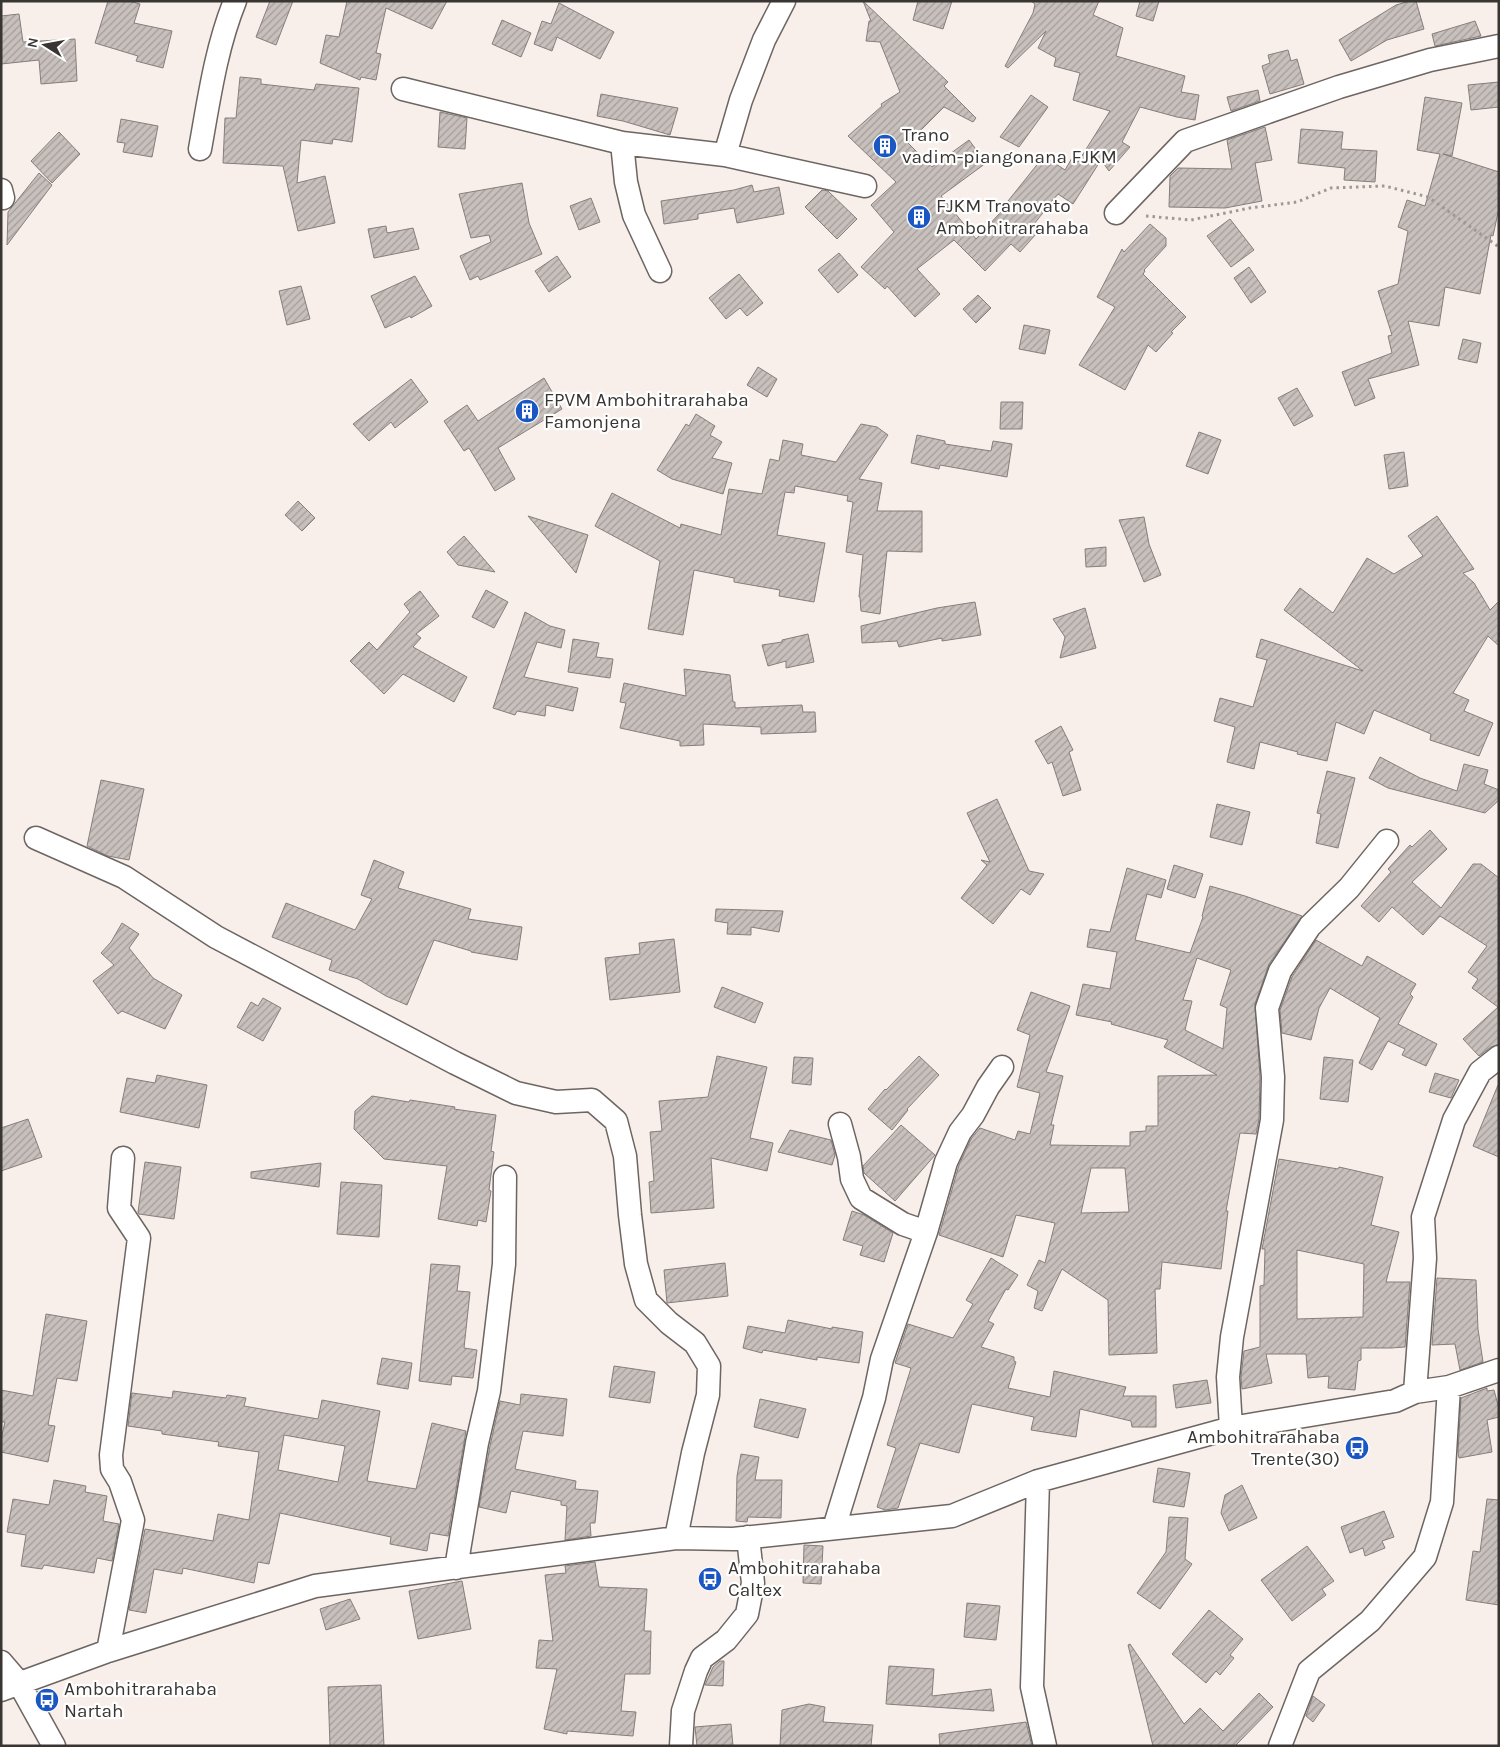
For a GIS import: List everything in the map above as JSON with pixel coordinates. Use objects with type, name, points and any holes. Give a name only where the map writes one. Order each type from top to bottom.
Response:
[{"type":"street","points":[[200,149],[210,87],[226,23],[235,1]]},
{"type":"street","points":[[725,155],[740,100],[764,40],[784,1]]},
{"type":"street","points":[[1116,213],[1185,141],[1375,76],[1430,60],[1499,46]]},
{"type":"street","points":[[403,88],[622,143],[725,155],[865,186]]},
{"type":"street","points":[[622,143],[626,182],[634,215],[660,270]]},
{"type":"street","points":[[36,838],[124,877],[216,937],[507,1089],[516,1093],[556,1102],[592,1100],[616,1121],[625,1156],[636,1264],[646,1300],[669,1323],[695,1343],[709,1366],[708,1395],[693,1452],[676,1538]]},
{"type":"street","points":[[1232,1428],[1228,1377],[1232,1337],[1272,1120],[1273,1077],[1267,1008],[1280,971],[1310,926],[1350,888],[1386,841]]},
{"type":"street","points":[[1415,1392],[1425,1258],[1423,1217],[1454,1120],[1480,1072],[1499,1057]]},
{"type":"street","points":[[834,1528],[874,1398],[882,1359],[926,1232],[946,1162],[960,1132],[973,1115],[1002,1067]]},
{"type":"street","points":[[840,1124],[849,1157],[852,1179],[861,1198],[903,1224],[926,1232]]},
{"type":"street","points":[[108,1651],[132,1520],[120,1482],[112,1469],[111,1455],[139,1238],[119,1208],[123,1158]]},
{"type":"street","points":[[456,1568],[477,1443],[489,1391],[504,1264],[505,1177]]},
{"type":"street","points":[[10,1687],[108,1651],[315,1586],[676,1538],[733,1539],[952,1516],[1038,1481],[1232,1428],[1395,1401],[1415,1392],[1449,1387],[1499,1370]]},
{"type":"street","points":[[1280,1746],[1308,1671],[1370,1621],[1425,1557],[1442,1502],[1449,1387]]},
{"type":"street","points":[[1038,1481],[1032,1688],[1045,1746]]},
{"type":"street","points":[[681,1746],[683,1711],[702,1658],[726,1640],[747,1614],[752,1583],[748,1537]]},
{"type":"street","points":[[1,1662],[10,1687],[54,1746]]},
{"type":"path","points":[[1116,213],[1191,220],[1250,208],[1297,202],[1331,188],[1386,186],[1428,197],[1499,247]]},
{"type":"building","points":[[108,1],[129,1],[140,4],[134,23],[172,31],[163,68],[136,61],[138,56],[95,43]]},
{"type":"building","points":[[270,1],[293,1],[276,45],[256,37]]},
{"type":"building","points":[[347,1],[447,1],[432,29],[386,8],[376,53],[381,54],[376,80],[361,77],[360,80],[320,63],[326,35],[339,37]]},
{"type":"building","points":[[863,1],[948,82],[944,86],[976,118],[973,122],[944,107],[908,143],[932,167],[969,140],[986,163],[941,196],[976,239],[1010,202],[1008,201],[1044,156],[1065,170],[1072,158],[1078,162],[1110,111],[1073,100],[1080,73],[1054,66],[1056,58],[1038,48],[1046,31],[1008,68],[1005,66],[1033,13],[1035,4],[1031,1],[1099,1],[1093,15],[1123,28],[1116,56],[1185,76],[1181,92],[1199,95],[1195,120],[1140,107],[1122,142],[1130,147],[1109,171],[1101,160],[1073,204],[1058,194],[1030,229],[1036,234],[1020,252],[1011,244],[985,271],[954,240],[917,269],[940,294],[915,317],[887,286],[885,289],[861,267],[894,232],[871,205],[896,182],[848,136],[882,106],[881,104],[900,92],[880,42],[866,41],[869,21],[871,21]]},
{"type":"building","points":[[918,1],[952,1],[943,29],[913,20]]},
{"type":"building","points":[[1140,1],[1159,1],[1153,21],[1136,16]]},
{"type":"building","points":[[1416,1],[1424,29],[1387,40],[1351,61],[1339,40],[1396,5]]},
{"type":"building","points":[[559,3],[614,32],[600,59],[557,37],[552,51],[534,44],[542,21],[551,24]]},
{"type":"building","points":[[19,14],[23,42],[75,39],[77,81],[41,84],[39,60],[1,64],[1,16]]},
{"type":"building","points":[[502,20],[531,33],[521,57],[492,44]]},
{"type":"building","points":[[1475,21],[1481,36],[1435,46],[1432,34]]},
{"type":"building","points":[[1288,50],[1291,61],[1297,59],[1304,84],[1270,94],[1262,66],[1270,63],[1268,55]]},
{"type":"building","points":[[240,77],[261,79],[261,84],[314,90],[316,84],[359,88],[352,142],[333,139],[332,144],[301,140],[297,183],[325,176],[335,223],[298,231],[283,166],[223,163],[225,118],[236,118]]},
{"type":"building","points":[[1499,82],[1499,107],[1471,110],[1468,85]]},
{"type":"building","points":[[1258,90],[1260,101],[1231,111],[1227,97]]},
{"type":"building","points":[[601,94],[678,108],[670,135],[623,121],[597,116]]},
{"type":"building","points":[[1031,95],[1048,107],[1019,147],[1000,137]]},
{"type":"building","points":[[1425,97],[1462,103],[1452,156],[1443,154],[1499,172],[1499,208],[1493,236],[1491,235],[1480,294],[1445,287],[1439,326],[1408,321],[1419,365],[1368,379],[1375,398],[1355,406],[1342,372],[1392,353],[1388,336],[1392,335],[1378,291],[1398,284],[1408,231],[1398,227],[1407,200],[1425,206],[1440,154],[1417,150]]},
{"type":"building","points":[[440,112],[467,118],[465,149],[438,147]]},
{"type":"building","points":[[121,119],[158,126],[152,157],[123,152],[125,143],[117,142]]},
{"type":"building","points":[[1265,127],[1272,160],[1255,163],[1262,201],[1225,208],[1169,207],[1170,176],[1178,168],[1232,169],[1227,140]]},
{"type":"building","points":[[1301,129],[1343,132],[1341,149],[1377,151],[1375,182],[1344,180],[1345,168],[1298,163]]},
{"type":"building","points":[[59,132],[80,154],[52,183],[31,161]]},
{"type":"building","points":[[39,173],[52,185],[7,245],[8,212]]},
{"type":"building","points":[[522,183],[529,223],[542,254],[480,280],[478,276],[470,280],[460,256],[491,242],[489,235],[471,238],[459,194]]},
{"type":"building","points":[[752,185],[754,192],[779,187],[784,214],[737,223],[734,208],[698,214],[698,219],[664,224],[661,201],[734,190]]},
{"type":"building","points":[[822,190],[828,191],[857,219],[837,239],[805,207]]},
{"type":"building","points":[[591,198],[600,222],[579,230],[570,206]]},
{"type":"building","points":[[1230,219],[1254,250],[1231,267],[1207,236]]},
{"type":"building","points":[[1150,224],[1166,238],[1166,246],[1144,270],[1143,274],[1186,317],[1171,332],[1173,333],[1156,352],[1148,345],[1125,390],[1079,365],[1115,307],[1097,297],[1122,249],[1124,252]]},
{"type":"building","points":[[386,226],[387,233],[413,228],[419,249],[374,258],[368,229]]},
{"type":"building","points":[[839,253],[858,275],[838,293],[818,270]]},
{"type":"building","points":[[557,256],[571,277],[549,292],[535,271]]},
{"type":"building","points":[[1249,267],[1266,292],[1251,303],[1234,278]]},
{"type":"building","points":[[739,274],[763,303],[747,316],[740,308],[726,319],[709,298]]},
{"type":"building","points":[[415,276],[432,306],[411,318],[410,316],[385,328],[371,296]]},
{"type":"building","points":[[301,286],[310,319],[287,325],[279,291]]},
{"type":"building","points":[[978,295],[991,308],[976,323],[963,309]]},
{"type":"building","points":[[1024,325],[1050,330],[1045,354],[1019,349]]},
{"type":"building","points":[[1463,339],[1481,343],[1477,363],[1458,359]]},
{"type":"building","points":[[758,367],[777,379],[767,397],[747,385]]},
{"type":"building","points":[[544,378],[562,409],[498,448],[515,479],[495,491],[469,448],[464,451],[444,421],[467,405],[478,421]]},
{"type":"building","points":[[411,379],[428,402],[395,428],[391,422],[369,441],[353,424]]},
{"type":"building","points":[[1297,388],[1313,416],[1294,426],[1278,398]]},
{"type":"building","points":[[1001,402],[1023,402],[1022,429],[1000,429]]},
{"type":"building","points":[[696,414],[715,426],[710,435],[722,442],[712,458],[732,463],[723,494],[672,479],[657,470],[686,424],[689,426]]},
{"type":"building","points":[[861,424],[877,427],[888,435],[859,479],[882,483],[877,511],[922,511],[922,552],[887,551],[880,614],[861,611],[859,597],[863,555],[846,552],[853,502],[847,501],[848,496],[795,486],[794,493],[785,492],[777,535],[825,543],[814,602],[779,596],[780,590],[734,582],[734,578],[694,570],[683,635],[648,629],[660,561],[595,526],[612,493],[680,528],[681,524],[721,535],[729,489],[762,494],[770,459],[779,461],[783,440],[803,444],[801,455],[836,462]]},
{"type":"building","points":[[1199,432],[1221,440],[1208,474],[1186,466]]},
{"type":"building","points":[[917,435],[945,441],[945,444],[991,451],[993,441],[1012,444],[1007,477],[940,465],[939,469],[911,463]]},
{"type":"building","points":[[1404,452],[1408,486],[1389,489],[1384,455]]},
{"type":"building","points":[[298,501],[315,518],[302,531],[285,515]]},
{"type":"building","points":[[528,516],[588,535],[576,573]]},
{"type":"building","points":[[1437,516],[1474,569],[1463,573],[1474,583],[1490,610],[1499,601],[1499,646],[1488,636],[1453,693],[1469,700],[1464,711],[1493,723],[1479,756],[1430,740],[1431,734],[1374,710],[1364,734],[1336,722],[1327,761],[1260,742],[1254,769],[1227,762],[1235,727],[1214,721],[1220,698],[1253,707],[1267,660],[1256,657],[1261,639],[1363,671],[1284,610],[1300,588],[1333,613],[1367,558],[1394,574],[1423,556],[1408,536]]},
{"type":"building","points":[[1144,517],[1149,544],[1161,575],[1144,582],[1119,520]]},
{"type":"building","points":[[464,536],[495,572],[458,565],[447,552]]},
{"type":"building","points":[[1106,547],[1106,566],[1086,567],[1085,549]]},
{"type":"building","points":[[486,590],[508,602],[494,628],[472,617]]},
{"type":"building","points":[[420,591],[439,616],[416,634],[421,638],[413,647],[467,677],[454,702],[403,674],[384,694],[350,661],[369,642],[377,650],[410,612],[404,604]]},
{"type":"building","points":[[975,602],[981,635],[942,641],[942,638],[899,647],[897,641],[862,643],[861,626],[937,608]]},
{"type":"building","points":[[1085,608],[1096,648],[1060,658],[1065,637],[1053,619]]},
{"type":"building","points":[[525,612],[550,626],[565,630],[561,648],[537,642],[524,677],[578,688],[573,711],[546,705],[545,716],[517,711],[515,715],[493,708]]},
{"type":"building","points":[[808,634],[814,662],[786,668],[786,661],[768,666],[762,645],[782,642],[782,640]]},
{"type":"building","points":[[573,639],[599,643],[596,657],[613,659],[610,678],[568,672]]},
{"type":"building","points":[[684,669],[730,675],[735,708],[802,705],[803,712],[815,712],[816,732],[761,734],[761,727],[703,724],[704,745],[680,746],[680,741],[620,728],[626,703],[620,702],[624,683],[686,696]]},
{"type":"building","points":[[1061,726],[1073,750],[1069,752],[1081,790],[1063,796],[1052,762],[1048,764],[1035,741]]},
{"type":"building","points":[[1380,757],[1420,778],[1457,791],[1464,764],[1488,770],[1484,784],[1499,790],[1499,800],[1485,813],[1388,788],[1369,778]]},
{"type":"building","points":[[1327,771],[1355,778],[1338,848],[1316,843],[1321,814],[1317,813]]},
{"type":"building","points":[[101,780],[144,789],[129,860],[108,856],[87,846]]},
{"type":"building","points":[[997,799],[1029,871],[1044,874],[1030,895],[1021,889],[993,924],[961,898],[987,865],[981,860],[990,862],[967,813]]},
{"type":"building","points":[[1217,804],[1250,812],[1242,845],[1210,837]]},
{"type":"building","points":[[1430,830],[1447,849],[1412,882],[1441,908],[1473,864],[1481,864],[1499,878],[1499,1044],[1491,1047],[1479,1056],[1463,1039],[1498,1007],[1472,988],[1478,979],[1468,972],[1487,946],[1440,916],[1423,935],[1392,907],[1379,922],[1361,906],[1391,872],[1388,869],[1410,845],[1412,847]]},
{"type":"building","points":[[374,860],[404,872],[398,888],[471,909],[468,919],[522,927],[517,960],[471,952],[434,940],[407,1005],[386,996],[358,979],[329,970],[332,960],[272,937],[286,903],[355,930],[372,899],[361,895]]},
{"type":"building","points":[[1174,865],[1203,874],[1195,898],[1167,889]]},
{"type":"building","points":[[1127,868],[1166,880],[1161,898],[1147,894],[1135,940],[1190,953],[1203,917],[1210,886],[1302,916],[1269,964],[1255,1004],[1260,1077],[1259,1119],[1256,1134],[1240,1133],[1226,1211],[1228,1211],[1221,1269],[1162,1262],[1160,1289],[1155,1289],[1157,1353],[1109,1355],[1108,1300],[1062,1269],[1042,1311],[1034,1308],[1038,1291],[1027,1285],[1039,1260],[1045,1263],[1055,1223],[1016,1215],[1003,1257],[939,1235],[959,1165],[971,1139],[980,1128],[1015,1140],[1018,1131],[1030,1134],[1040,1093],[1017,1087],[1030,1035],[1017,1030],[1031,992],[1070,1006],[1046,1072],[1063,1076],[1051,1125],[1054,1125],[1050,1145],[1130,1146],[1130,1132],[1146,1131],[1146,1126],[1158,1126],[1158,1076],[1217,1075],[1164,1047],[1168,1040],[1111,1024],[1112,1022],[1076,1015],[1083,984],[1110,989],[1117,952],[1087,947],[1090,929],[1110,932]],"holes":[[[1197,958],[1231,970],[1220,1005],[1227,1008],[1223,1049],[1185,1030],[1192,1001],[1183,1000]],[[1091,1168],[1125,1168],[1129,1212],[1081,1213]]]},
{"type":"building","points":[[716,909],[783,911],[779,932],[751,927],[751,935],[727,934],[728,923],[715,921]]},
{"type":"building","points":[[122,923],[139,934],[129,948],[153,978],[182,995],[165,1029],[122,1011],[118,1014],[93,981],[114,965],[101,953],[111,942]]},
{"type":"building","points":[[674,939],[680,992],[610,1000],[605,958],[640,954],[639,943]]},
{"type":"building","points":[[1316,940],[1362,966],[1367,956],[1416,984],[1410,994],[1413,997],[1398,1024],[1437,1044],[1426,1066],[1402,1055],[1405,1049],[1388,1041],[1372,1070],[1359,1063],[1380,1018],[1330,988],[1319,1008],[1311,1040],[1282,1033],[1280,1010],[1292,977]]},
{"type":"building","points":[[722,987],[763,1003],[755,1023],[714,1007]]},
{"type":"building","points":[[263,998],[281,1008],[263,1041],[237,1027],[251,1002],[258,1006]]},
{"type":"building","points":[[717,1056],[767,1067],[750,1138],[773,1143],[767,1171],[711,1158],[714,1208],[651,1213],[649,1182],[654,1181],[650,1132],[662,1131],[659,1101],[708,1097]]},
{"type":"building","points":[[919,1056],[939,1075],[907,1109],[892,1130],[868,1109],[885,1089]]},
{"type":"building","points":[[794,1057],[813,1058],[811,1085],[792,1083]]},
{"type":"building","points":[[1324,1057],[1353,1060],[1348,1102],[1320,1099]]},
{"type":"building","points":[[1435,1073],[1459,1080],[1451,1098],[1429,1092]]},
{"type":"building","points":[[157,1075],[207,1085],[199,1128],[120,1112],[127,1078],[155,1083]]},
{"type":"building","points":[[1499,1085],[1499,1157],[1473,1146]]},
{"type":"building","points":[[372,1096],[409,1102],[410,1100],[496,1115],[491,1151],[494,1152],[489,1190],[491,1191],[486,1222],[478,1220],[477,1226],[438,1219],[447,1166],[384,1159],[354,1129],[355,1111]]},
{"type":"building","points":[[28,1119],[42,1157],[1,1171],[1,1128]]},
{"type":"building","points":[[901,1125],[935,1155],[895,1201],[864,1173],[863,1166]]},
{"type":"building","points":[[790,1130],[831,1140],[835,1155],[832,1165],[778,1152]]},
{"type":"building","points":[[1279,1159],[1338,1169],[1339,1167],[1383,1177],[1371,1225],[1399,1232],[1386,1282],[1410,1282],[1405,1347],[1361,1348],[1361,1360],[1358,1361],[1355,1390],[1328,1388],[1329,1376],[1308,1378],[1306,1354],[1266,1354],[1272,1383],[1242,1389],[1241,1377],[1244,1351],[1260,1347],[1260,1286],[1264,1285],[1265,1249],[1262,1249]],"holes":[[[1297,1250],[1364,1264],[1363,1317],[1297,1319]]]},
{"type":"building","points":[[145,1162],[181,1167],[174,1219],[139,1214]]},
{"type":"building","points":[[321,1163],[319,1187],[251,1178],[251,1172]]},
{"type":"building","points":[[341,1182],[382,1185],[379,1237],[337,1234]]},
{"type":"building","points":[[852,1211],[864,1215],[893,1233],[884,1262],[860,1255],[863,1246],[843,1240]]},
{"type":"building","points":[[991,1258],[1018,1275],[1008,1290],[1006,1289],[988,1321],[994,1324],[981,1347],[1014,1357],[1016,1362],[1008,1388],[1050,1397],[1054,1371],[1126,1387],[1123,1396],[1156,1396],[1156,1427],[1132,1427],[1131,1421],[1080,1409],[1076,1437],[1031,1430],[1034,1417],[972,1404],[959,1453],[920,1443],[898,1508],[885,1510],[877,1507],[896,1448],[887,1445],[911,1368],[895,1363],[908,1324],[953,1338],[973,1304],[966,1300]]},
{"type":"building","points":[[725,1263],[728,1296],[667,1303],[664,1270]]},
{"type":"building","points":[[431,1264],[460,1266],[457,1291],[470,1292],[464,1348],[477,1350],[473,1378],[452,1376],[451,1385],[419,1381]]},
{"type":"building","points":[[1437,1278],[1476,1280],[1478,1329],[1483,1362],[1460,1370],[1455,1344],[1432,1345]]},
{"type":"building","points":[[46,1314],[87,1321],[77,1381],[57,1378],[48,1425],[55,1426],[48,1462],[1,1452],[1,1439],[5,1422],[1,1422],[1,1390],[33,1396]]},
{"type":"building","points":[[788,1320],[832,1329],[832,1327],[863,1332],[859,1363],[817,1357],[817,1360],[763,1350],[762,1353],[743,1348],[748,1326],[785,1333]]},
{"type":"building","points":[[382,1358],[412,1363],[408,1389],[377,1384]]},
{"type":"building","points":[[614,1366],[655,1372],[650,1403],[609,1397]]},
{"type":"building","points":[[1207,1380],[1211,1403],[1176,1408],[1173,1385]]},
{"type":"building","points":[[1487,1388],[1487,1391],[1494,1390],[1499,1409],[1499,1417],[1487,1420],[1492,1452],[1459,1458],[1461,1398]]},
{"type":"building","points":[[173,1391],[226,1398],[227,1395],[246,1398],[244,1406],[318,1419],[322,1400],[380,1411],[367,1481],[416,1489],[432,1423],[466,1431],[448,1536],[430,1533],[427,1551],[390,1544],[391,1537],[280,1513],[269,1564],[258,1562],[254,1583],[183,1568],[182,1574],[154,1569],[146,1613],[129,1610],[145,1529],[213,1541],[218,1514],[249,1520],[259,1452],[218,1446],[219,1442],[162,1434],[162,1431],[128,1426],[132,1393],[172,1398]],"holes":[[[284,1435],[345,1446],[338,1482],[278,1470]]]},
{"type":"building","points":[[521,1394],[567,1399],[563,1436],[523,1431],[515,1469],[576,1481],[575,1489],[598,1491],[595,1523],[590,1523],[591,1536],[565,1540],[567,1506],[561,1505],[561,1501],[511,1491],[506,1513],[479,1507],[500,1401],[520,1405]]},
{"type":"building","points":[[760,1399],[806,1409],[798,1438],[754,1427]]},
{"type":"building","points":[[741,1454],[759,1457],[755,1480],[782,1480],[781,1518],[748,1517],[747,1522],[736,1521],[737,1476]]},
{"type":"building","points":[[1158,1468],[1190,1473],[1184,1507],[1153,1502]]},
{"type":"building","points":[[54,1480],[86,1486],[85,1492],[107,1496],[103,1521],[119,1524],[112,1561],[97,1558],[94,1573],[44,1565],[42,1569],[21,1566],[26,1535],[7,1532],[13,1499],[49,1505]]},
{"type":"building","points":[[1242,1485],[1257,1518],[1229,1531],[1221,1513],[1225,1495]]},
{"type":"building","points":[[1487,1499],[1499,1500],[1499,1605],[1466,1600],[1473,1551],[1480,1552]]},
{"type":"building","points":[[1384,1511],[1394,1537],[1382,1541],[1385,1548],[1365,1556],[1363,1548],[1350,1553],[1341,1527]]},
{"type":"building","points":[[1169,1517],[1188,1518],[1185,1559],[1192,1564],[1160,1609],[1137,1593],[1166,1552]]},
{"type":"building","points":[[804,1545],[823,1546],[821,1584],[803,1583]]},
{"type":"building","points":[[1307,1546],[1334,1581],[1322,1589],[1326,1595],[1292,1621],[1261,1580]]},
{"type":"building","points":[[595,1562],[599,1587],[647,1589],[644,1631],[651,1631],[650,1674],[625,1674],[621,1711],[636,1712],[633,1736],[567,1731],[567,1734],[544,1729],[557,1669],[536,1668],[539,1640],[553,1641],[545,1575],[566,1573],[565,1566]]},
{"type":"building","points":[[462,1581],[471,1629],[418,1639],[409,1591]]},
{"type":"building","points":[[350,1599],[360,1619],[326,1630],[320,1609]]},
{"type":"building","points":[[967,1603],[1000,1606],[996,1640],[964,1637]]},
{"type":"building","points":[[1209,1610],[1243,1639],[1230,1655],[1234,1658],[1220,1675],[1216,1671],[1206,1683],[1172,1654]]},
{"type":"building","points":[[1130,1644],[1184,1724],[1200,1708],[1223,1731],[1259,1693],[1273,1707],[1236,1746],[1153,1746],[1128,1645]]},
{"type":"building","points":[[720,1661],[724,1661],[723,1686],[705,1685],[713,1667]]},
{"type":"building","points":[[889,1666],[934,1669],[932,1696],[991,1689],[994,1711],[886,1704]]},
{"type":"building","points":[[381,1685],[384,1746],[330,1746],[328,1687]]},
{"type":"building","points":[[1313,1696],[1325,1705],[1313,1722],[1306,1716]]},
{"type":"building","points":[[809,1704],[825,1707],[823,1722],[873,1725],[871,1746],[780,1746],[782,1710]]},
{"type":"building","points":[[1026,1722],[1032,1746],[940,1746],[939,1734]]},
{"type":"building","points":[[731,1724],[733,1746],[697,1746],[695,1727]]},
{"type":"place","name":"Trano vadim-piangonana FJKM","points":[[885,146]]},
{"type":"place","name":"FJKM Tranovato Ambohitrarahaba","points":[[919,217]]},
{"type":"place","name":"FPVM Ambohitrarahaba Famonjena","points":[[527,411]]},
{"type":"place","name":"Ambohitrarahaba Trente(30)","points":[[1357,1448]]},
{"type":"place","name":"Ambohitrarahaba Caltex","points":[[710,1579]]},
{"type":"place","name":"Ambohitrarahaba Nartah","points":[[47,1700]]}]
